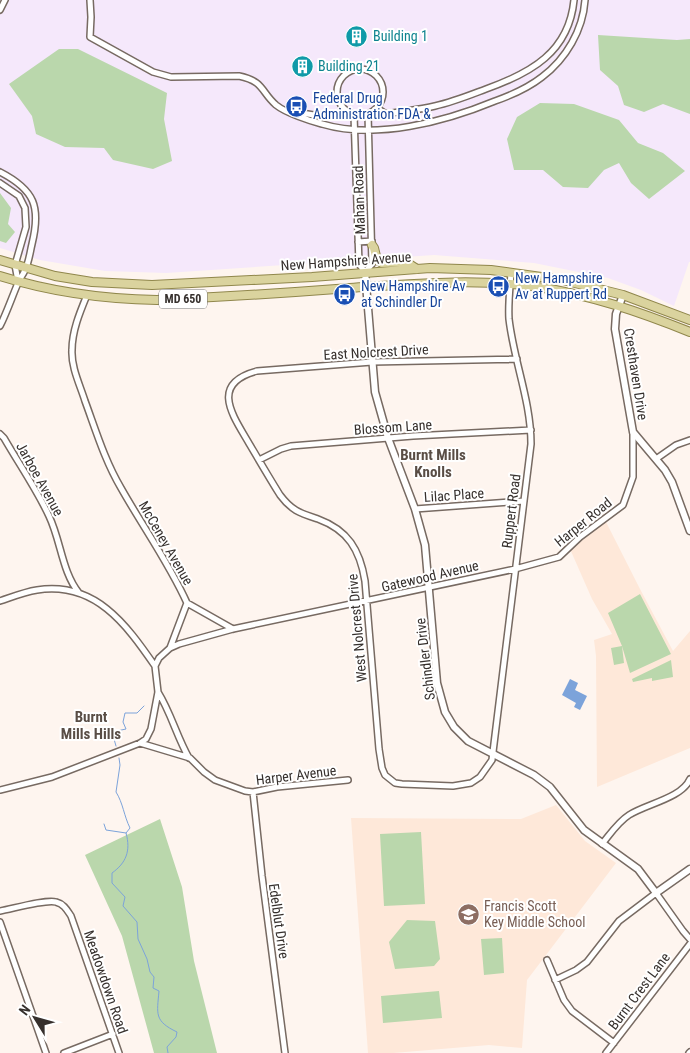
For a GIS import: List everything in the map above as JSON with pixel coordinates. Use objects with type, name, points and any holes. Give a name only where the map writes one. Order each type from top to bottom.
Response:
[{"type":"main road","points":[[372,243],[377,260],[382,263],[406,262],[417,269]]},
{"type":"main road","name":"New Hampshire Avenue","points":[[0,260],[55,276],[92,282],[152,285],[312,277],[417,269],[466,268],[563,280],[623,295],[690,320]]},
{"type":"main road","name":"New Hampshire Avenue","points":[[0,276],[87,295],[157,300],[445,282],[510,284],[563,291],[619,305],[690,332]]},
{"type":"street","points":[[0,10],[5,0]]},
{"type":"street","points":[[90,0],[92,17],[90,37],[153,72],[171,77],[239,76],[250,79],[260,85],[278,107],[286,111],[321,124],[355,130],[411,126],[450,117],[486,105],[532,85],[550,71],[567,50],[581,22],[586,0]]},
{"type":"street","points":[[377,108],[386,114],[435,106],[524,74],[542,62],[556,47],[568,26],[574,0]]},
{"type":"street","points":[[357,68],[368,70],[380,81],[383,94],[377,108],[368,114],[354,115],[345,110],[341,105],[338,95],[339,85],[346,74],[357,68]]},
{"type":"street","points":[[286,111],[332,116],[345,110]]},
{"type":"street","name":"Mahan Road","points":[[354,115],[359,264],[365,272],[372,264],[368,114]]},
{"type":"street","points":[[0,172],[21,184],[28,192],[35,209],[37,223],[26,268],[18,281],[0,326]]},
{"type":"street","points":[[0,183],[19,196],[25,208],[26,227],[15,265],[18,281]]},
{"type":"street","points":[[358,242],[372,243]]},
{"type":"street","name":"Schindler Drive","points":[[365,272],[375,392],[388,438],[415,509],[425,545],[437,683],[445,712],[463,737],[534,774],[550,787],[584,830],[638,869],[682,931],[690,939]]},
{"type":"street","name":"Ruppert Road","points":[[492,753],[531,444],[530,415],[509,319],[511,273]]},
{"type":"street","name":"McCeney Avenue","points":[[87,295],[72,342],[72,360],[76,374],[110,469],[168,564],[187,604],[170,648],[159,658],[155,666]]},
{"type":"street","name":"Cresthaven Drive","points":[[623,295],[616,314],[615,330],[633,432],[656,459],[672,482],[690,531]]},
{"type":"street","name":"East Nolcrest Drive","points":[[238,379],[243,374],[257,371],[372,362],[517,359]]},
{"type":"street","name":"West Nolcrest Drive","points":[[238,379],[228,395],[230,412],[280,495],[289,506],[299,513],[332,525],[342,533],[352,543],[362,563],[379,749],[385,775],[395,783],[402,784],[454,786],[471,783],[487,769],[492,760],[492,753]]},
{"type":"street","name":"Blossom Lane","points":[[259,460],[291,446],[388,438],[531,430]]},
{"type":"street","name":"Harper Road","points":[[515,569],[559,557],[580,537],[623,505],[633,478],[633,432]]},
{"type":"street","name":"Jarboe Avenue","points":[[0,434],[49,516],[74,587],[79,593]]},
{"type":"street","points":[[656,459],[676,445],[690,440]]},
{"type":"street","name":"Lilac Place","points":[[415,509],[524,501]]},
{"type":"street","name":"Gatewood Avenue","points":[[170,648],[233,629],[515,569]]},
{"type":"street","points":[[0,602],[36,590],[69,590],[97,601],[123,623],[155,666],[158,692],[151,729],[146,739],[140,743],[52,777],[0,790]]},
{"type":"street","points":[[187,604],[233,629]]},
{"type":"street","points":[[158,692],[165,703],[182,746],[190,758]]},
{"type":"street","name":"Harper Avenue","points":[[140,743],[190,758],[215,780],[253,792],[277,787],[348,780]]},
{"type":"street","points":[[602,844],[620,821],[641,808],[676,793],[688,785],[690,779]]},
{"type":"street","name":"Edelblut Drive","points":[[253,792],[285,1053]]},
{"type":"street","points":[[555,980],[576,970],[587,962],[619,921],[656,892],[690,869]]},
{"type":"street","name":"Meadowdown Road","points":[[0,911],[47,902],[56,902],[65,907],[72,919],[119,1053]]},
{"type":"street","points":[[0,922],[46,1053]]},
{"type":"street","name":"Burnt Crest Lane","points":[[606,1053],[690,944]]},
{"type":"street","points":[[547,960],[564,1000],[572,1011],[614,1043]]},
{"type":"street","points":[[64,1053],[113,1034]]},
{"type":"shaded area","points":[[0,0],[690,0],[690,262],[674,306],[641,290],[608,278],[534,263],[434,255],[166,273],[105,271],[40,260],[0,248]]},
{"type":"shaded area","points":[[605,520],[673,651],[690,631],[690,748],[597,787],[596,656],[594,640],[612,634],[592,599],[570,549]]},
{"type":"shaded area","name":"Francis Scott Key Middle School","points":[[556,805],[585,841],[616,863],[527,980],[522,1048],[489,1045],[393,1053],[368,1053],[351,818],[521,819]]},
{"type":"green space","points":[[598,35],[677,40],[690,39],[690,114],[663,104],[644,112],[624,105],[618,86],[600,70]]},
{"type":"green space","points":[[59,49],[78,49],[167,93],[164,119],[172,161],[153,169],[113,160],[104,148],[65,147],[36,134],[32,116],[9,84]]},
{"type":"green space","points":[[540,103],[574,104],[619,120],[638,143],[663,153],[685,171],[649,199],[631,183],[619,163],[604,170],[588,188],[563,187],[543,170],[514,170],[507,139],[517,117]]},
{"type":"green space","points":[[0,193],[11,208],[8,224],[15,232],[6,243],[0,241]]},
{"type":"green space","points":[[640,594],[671,654],[630,673],[622,646],[608,613]]},
{"type":"green space","points":[[622,646],[624,663],[614,665],[611,648]]},
{"type":"green space","points":[[671,660],[673,677],[652,681],[652,678],[633,682],[632,679]]},
{"type":"green space","points":[[160,819],[182,887],[194,961],[217,1053],[154,1053],[122,936],[85,855]]},
{"type":"green space","points":[[421,832],[425,904],[384,906],[380,834]]},
{"type":"green space","points":[[407,920],[435,921],[440,959],[434,966],[395,969],[389,942]]},
{"type":"green space","points":[[502,938],[504,973],[484,975],[481,939]]},
{"type":"green space","points":[[439,991],[442,1018],[383,1023],[381,996]]},
{"type":"water","points":[[570,679],[578,683],[575,690],[587,696],[580,710],[574,707],[576,703],[562,695]]},
{"type":"waterway","points":[[116,746],[112,732],[126,729],[123,722],[125,713],[137,713],[144,706]]},
{"type":"waterway","points":[[119,758],[120,765],[116,792],[130,828],[126,833],[128,845],[126,856],[121,865],[112,873],[112,883],[125,897],[123,906],[137,922],[138,939],[147,959],[150,972],[154,977],[153,988],[159,991],[159,1016],[164,1024],[177,1032],[176,1037],[167,1047],[168,1053]]},
{"type":"waterway","points":[[104,824],[106,830],[126,833]]},
{"type":"place","name":"Building 1","points":[[357,36]]},
{"type":"place","name":"Building 21","points":[[302,66]]},
{"type":"place","name":"Federal Drug Administration FDA &","points":[[297,106]]},
{"type":"place","name":"New Hampshire Av at Ruppert Rd","points":[[499,286]]},
{"type":"place","name":"New Hampshire Av at Schindler Dr","points":[[345,294]]},
{"type":"place","name":"Francis Scott Key Middle School","points":[[468,914]]},
{"type":"district","name":"Burnt Mills Knolls","points":[[433,464]]},
{"type":"district","name":"Burnt Mills Hills","points":[[91,726]]}]
